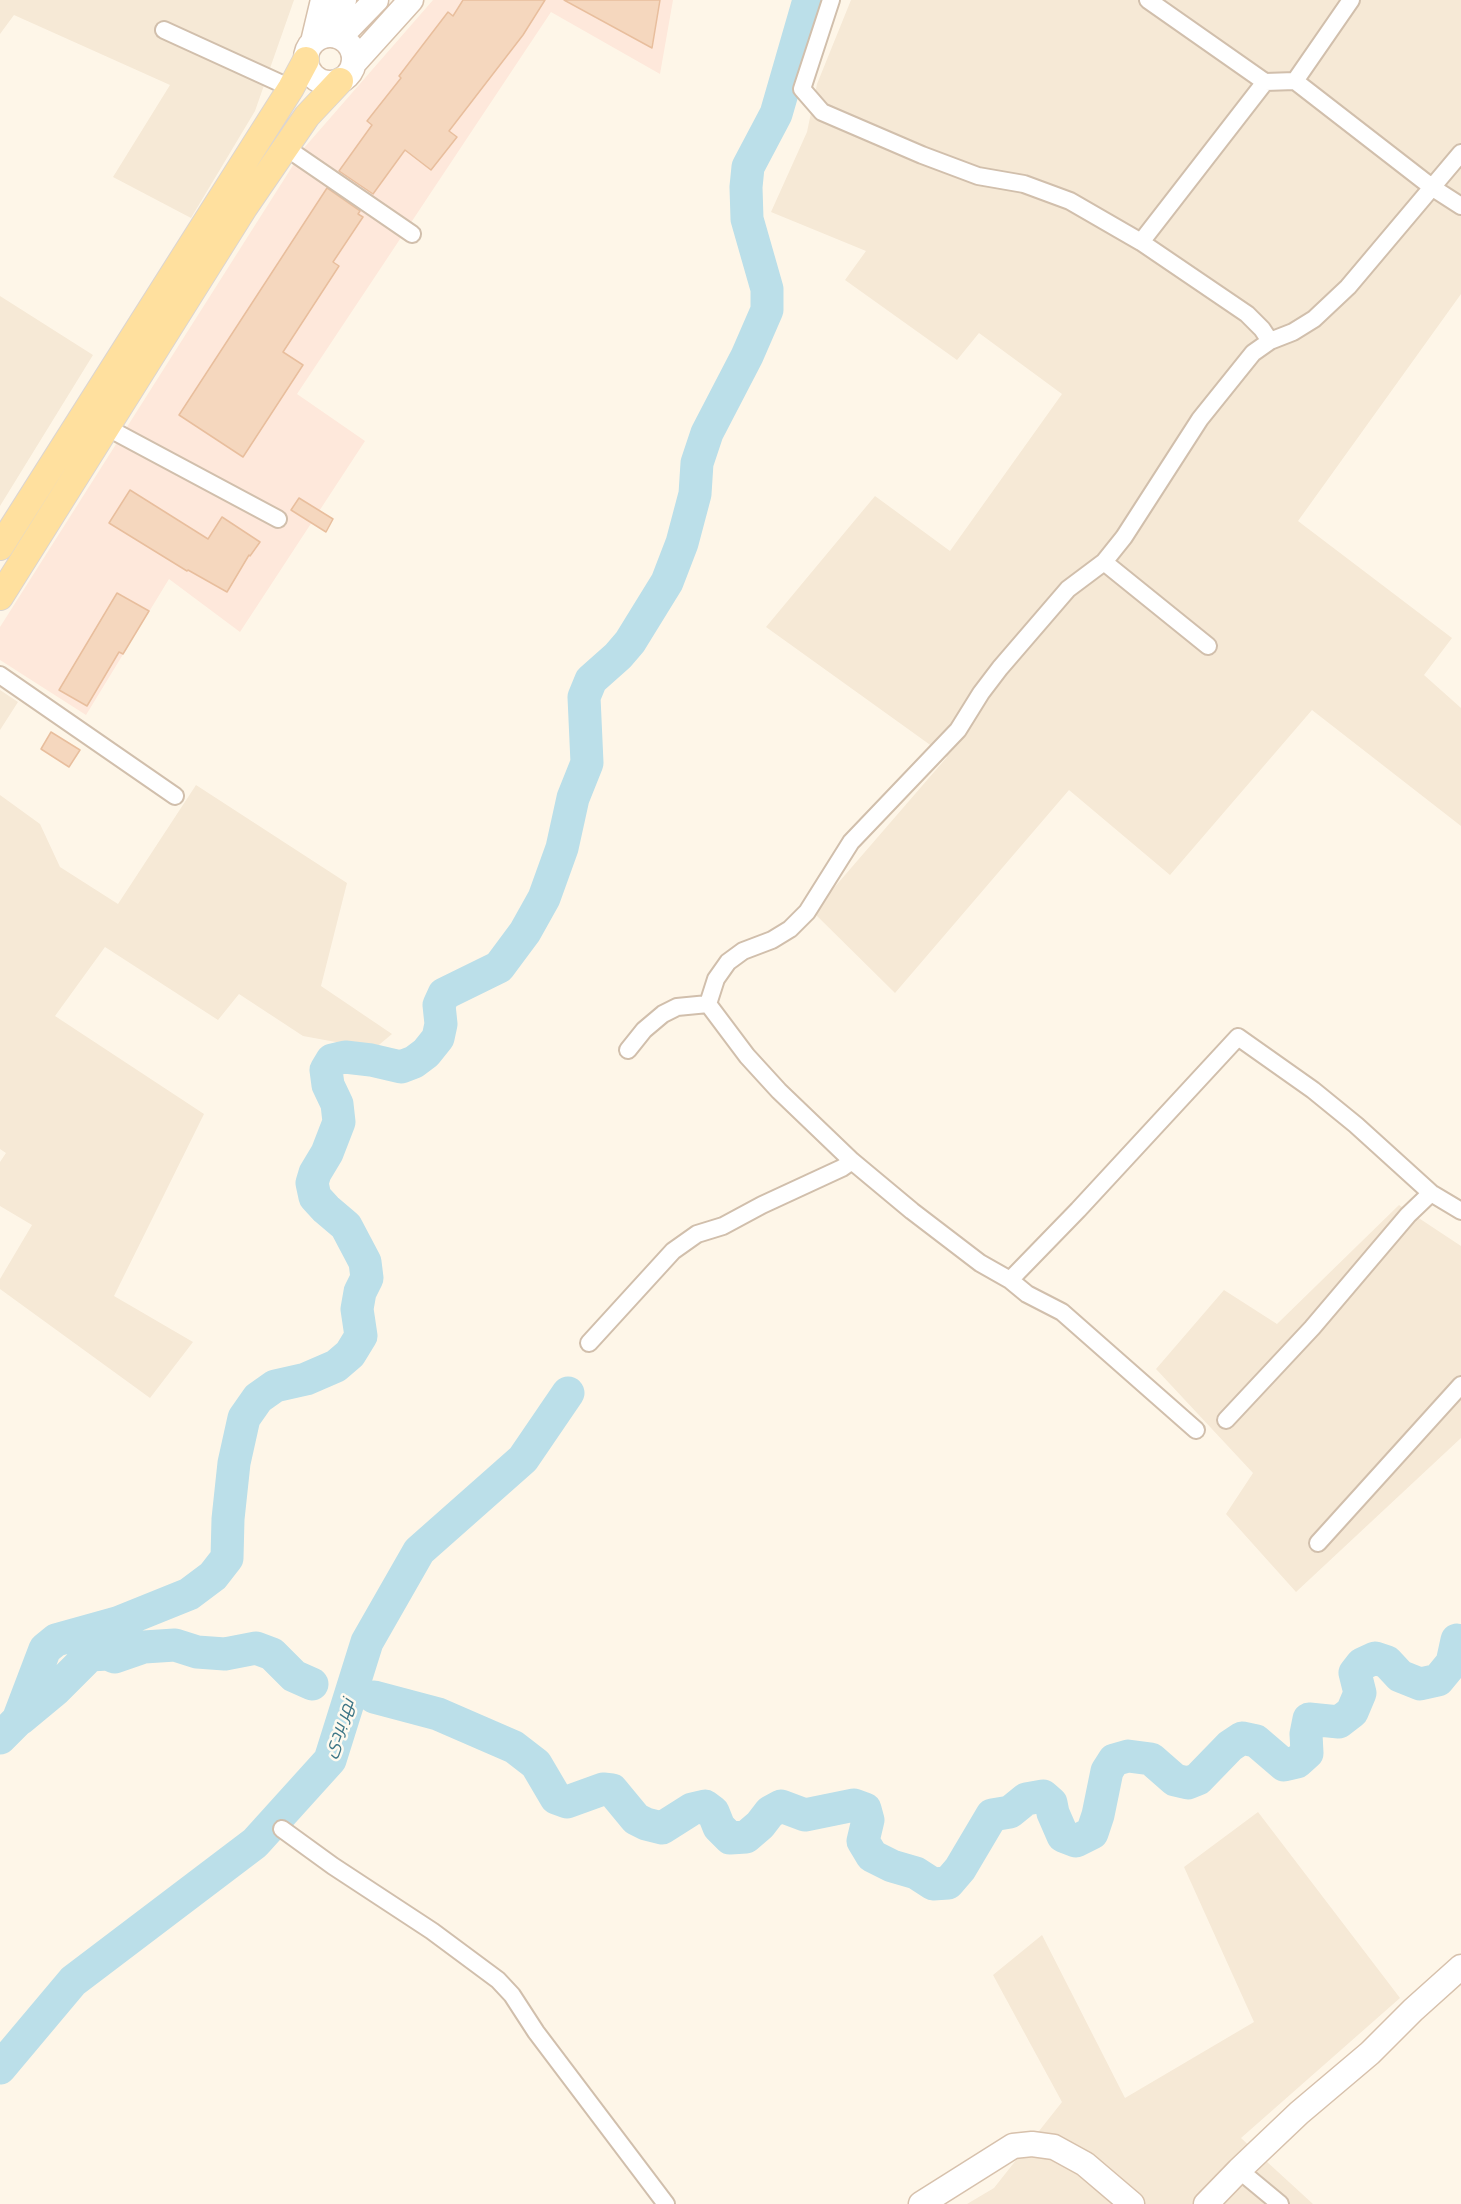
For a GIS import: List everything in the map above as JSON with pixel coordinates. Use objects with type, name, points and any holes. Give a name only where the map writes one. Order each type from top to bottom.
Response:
[{"type":"main road","points":[[0,547],[291,88],[323,43]]},
{"type":"main road","points":[[0,597],[285,147],[321,99],[347,71]]},
{"type":"street","points":[[323,0],[323,43]]},
{"type":"street","points":[[344,0],[311,73],[324,82],[347,71],[411,0]]},
{"type":"street","points":[[323,43],[376,0]]},
{"type":"street","points":[[831,0],[802,89],[822,112],[921,155],[978,176],[1024,183],[1070,201],[1141,242],[1247,314],[1270,341]]},
{"type":"street","points":[[1148,0],[1265,82],[1295,81],[1433,188],[1461,206]]},
{"type":"street","points":[[1295,81],[1351,0]]},
{"type":"street","points":[[164,30],[291,88]]},
{"type":"street","points":[[323,43],[350,44],[355,56],[347,71]]},
{"type":"street","points":[[1141,242],[1265,82]]},
{"type":"street","points":[[285,147],[412,234]]},
{"type":"street","points":[[708,1004],[716,979],[728,962],[743,951],[790,929],[807,912],[851,842],[958,730],[1000,668],[1068,589],[1104,562],[1124,537],[1200,419],[1253,353],[1270,341],[1293,332],[1314,319],[1348,287],[1461,153]]},
{"type":"street","points":[[106,427],[278,519]]},
{"type":"street","points":[[1104,562],[1208,646]]},
{"type":"street","points":[[0,675],[176,796]]},
{"type":"street","points":[[628,1050],[644,1030],[663,1014],[677,1007],[708,1004]]},
{"type":"street","points":[[708,1004],[747,1056],[779,1091],[852,1161],[980,1263],[1010,1280],[1027,1294],[1062,1312],[1196,1430]]},
{"type":"street","points":[[1010,1280],[1238,1037],[1313,1090],[1356,1125],[1431,1193],[1461,1210]]},
{"type":"street","points":[[589,1343],[673,1251],[697,1234],[723,1226],[852,1161]]},
{"type":"street","points":[[1226,1420],[1296,1345],[1408,1215],[1431,1193]]},
{"type":"street","points":[[1318,1543],[1461,1386]]},
{"type":"street","points":[[282,1829],[333,1866],[432,1931],[498,1980],[512,1995],[536,2032],[666,2204]]},
{"type":"street","points":[[1206,2204],[1299,2113],[1370,2053],[1413,2010],[1461,1968]]},
{"type":"street","points":[[921,2204],[1013,2146],[1032,2144],[1054,2147],[1085,2164],[1132,2204]]},
{"type":"street","points":[[1239,2170],[1280,2204]]},
{"type":"shaded area","points":[[0,0],[294,0],[255,111],[191,218],[113,177],[170,85],[14,15],[0,34]]},
{"type":"shaded area","points":[[433,0],[673,0],[660,74],[551,12],[297,394],[365,441],[240,632],[169,579],[86,715],[0,660],[0,627],[304,148]]},
{"type":"shaded area","points":[[851,0],[1461,0],[1461,294],[1298,521],[1452,638],[1424,675],[1461,708],[1461,826],[1312,710],[1170,875],[1069,790],[895,993],[813,912],[947,757],[766,627],[875,496],[950,551],[1062,394],[979,333],[957,360],[845,280],[866,251],[771,212],[807,132],[817,84]]},
{"type":"shaded area","points":[[0,296],[93,355],[0,506]]},
{"type":"shaded area","points":[[0,690],[18,702],[0,730]]},
{"type":"shaded area","points":[[196,785],[347,883],[321,986],[392,1034],[374,1049],[303,1036],[239,994],[218,1020],[105,947],[55,1016],[204,1114],[114,1296],[193,1342],[150,1398],[0,1289],[0,1279],[32,1225],[0,1206],[0,1162],[6,1153],[0,1149],[0,795],[40,824],[60,867],[118,904]]},
{"type":"shaded area","points":[[1399,1205],[1461,1246],[1461,1438],[1296,1592],[1226,1514],[1253,1473],[1156,1369],[1224,1290],[1277,1324]]},
{"type":"shaded area","points":[[1258,1812],[1400,1998],[1241,2138],[1313,2204],[967,2204],[994,2188],[1062,2102],[993,1975],[1042,1935],[1125,2098],[1254,2022],[1184,1867]]},
{"type":"building","points":[[463,0],[545,0],[523,35],[449,131],[457,137],[431,170],[405,150],[373,194],[339,171],[372,125],[367,121],[401,78],[399,76],[448,12],[453,16]]},
{"type":"building","points":[[564,0],[660,0],[652,48]]},
{"type":"building","points":[[327,188],[360,211],[358,214],[363,217],[333,262],[339,266],[283,352],[303,365],[243,457],[179,415]]},
{"type":"building","points":[[130,490],[208,539],[222,517],[260,542],[249,555],[227,592],[187,571],[109,523]]},
{"type":"building","points":[[299,498],[333,519],[326,532],[291,510]]},
{"type":"building","points":[[117,593],[149,611],[123,654],[119,652],[87,706],[59,690]]},
{"type":"building","points":[[51,732],[80,750],[69,767],[41,749]]},
{"type":"waterway","points":[[0,1738],[18,1720],[45,1649],[56,1640],[117,1623],[189,1594],[213,1576],[227,1558],[228,1519],[234,1463],[244,1418],[258,1398],[275,1386],[306,1379],[336,1366],[350,1354],[361,1336],[357,1309],[360,1292],[367,1278],[365,1262],[346,1226],[315,1197],[312,1183],[339,1122],[337,1104],[328,1085],[326,1070],[332,1060],[345,1057],[401,1067],[414,1062],[426,1053],[438,1038],[441,1024],[439,1005],[444,994],[499,967],[525,932],[544,898],[562,848],[573,798],[587,763],[584,697],[591,680],[630,642],[667,582],[682,543],[695,494],[697,463],[707,433],[747,356],[767,310],[767,289],[747,219],[748,167],[776,114],[809,0]]},
{"type":"waterway","name":"نهر بردى","points":[[0,2068],[73,1981],[255,1843],[330,1760],[367,1642],[419,1551],[523,1459],[568,1393]]},
{"type":"waterway","points":[[374,1697],[438,1714],[514,1747],[536,1764],[556,1798],[567,1802],[603,1789],[612,1790],[636,1819],[662,1828],[692,1809],[705,1806],[713,1812],[719,1827],[730,1838],[746,1837],[770,1812],[781,1806],[805,1815],[854,1805],[865,1809],[868,1820],[863,1841],[872,1856],[892,1866],[916,1873],[933,1884],[948,1883],[960,1869],[992,1815],[1010,1812],[1026,1799],[1043,1796],[1051,1803],[1063,1836],[1076,1841],[1092,1833],[1107,1771],[1114,1760],[1128,1756],[1151,1759],[1175,1780],[1188,1783],[1198,1779],[1230,1746],[1242,1738],[1256,1741],[1284,1765],[1297,1762],[1307,1753],[1306,1734],[1309,1719],[1339,1722],[1352,1712],[1360,1693],[1355,1673],[1362,1664],[1375,1658],[1387,1662],[1400,1676],[1420,1684],[1438,1680],[1452,1663],[1457,1640]]},
{"type":"waterway","points":[[20,1719],[55,1690],[90,1655],[108,1654],[115,1657],[144,1647],[175,1645],[197,1652],[225,1654],[256,1648],[272,1654],[294,1676],[312,1684]]}]
